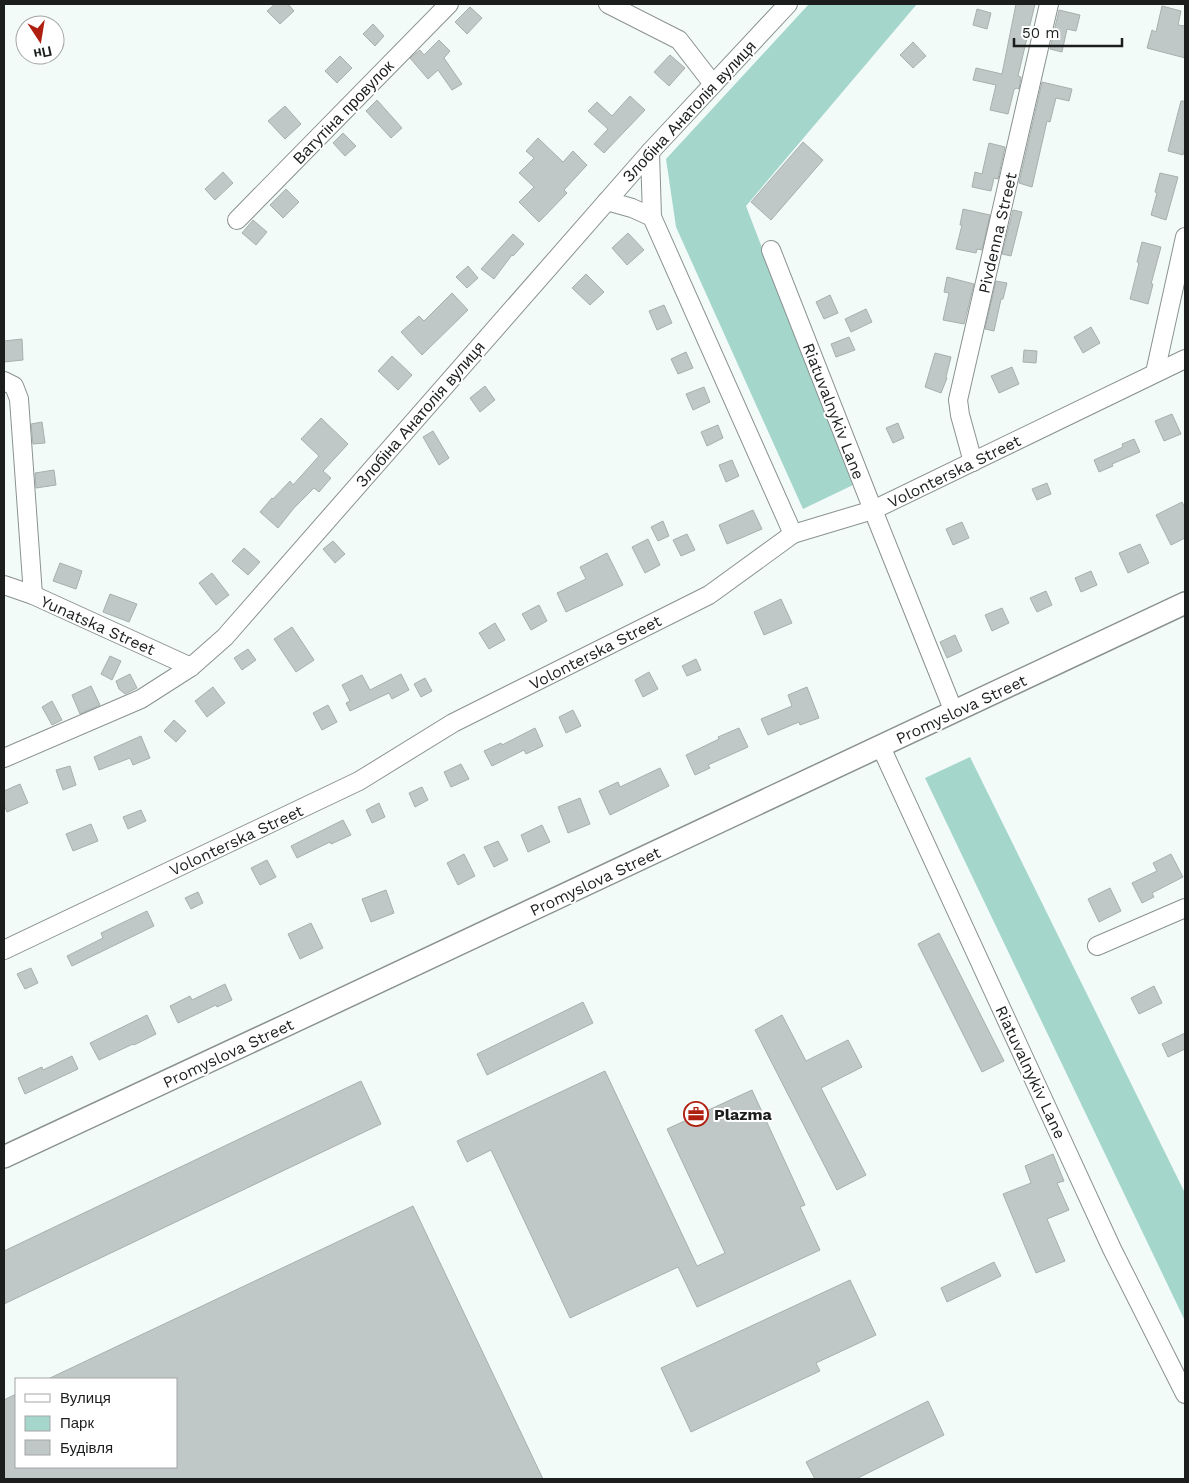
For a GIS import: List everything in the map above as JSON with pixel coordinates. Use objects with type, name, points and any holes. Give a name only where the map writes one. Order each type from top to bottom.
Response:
[{"type":"street","name":"Ватутіна провулок","points":[[237,220],[449,4]]},
{"type":"street","points":[[608,4],[679,40],[713,84]]},
{"type":"street","name":"Злобіна Анатолія вулиця","points":[[4,758],[141,698],[191,667],[225,637],[650,152],[788,4]]},
{"type":"street","name":"Pivdenna Street","points":[[973,462],[958,400],[1049,4]]},
{"type":"street","points":[[650,152],[652,216],[793,534]]},
{"type":"street","points":[[607,201],[652,216]]},
{"type":"street","points":[[1156,373],[1185,237]]},
{"type":"street","name":"Riatuvalnykiv Lane","points":[[771,250],[954,712]]},
{"type":"street","name":"Volonterska Street","points":[[4,950],[359,781],[453,723],[709,595],[793,534],[873,510],[1185,359]]},
{"type":"street","points":[[4,381],[14,386],[19,399],[33,595]]},
{"type":"street","name":"Yunatska Street","points":[[4,585],[33,595],[191,667]]},
{"type":"street","name":"Promyslova Street","points":[[4,1157],[1185,603]]},
{"type":"street","name":"Riatuvalnykiv Lane","points":[[880,747],[1112,1249],[1185,1394]]},
{"type":"street","points":[[1096,946],[1185,908]]},
{"type":"green space","points":[[809,4],[917,4],[746,206],[853,485],[803,509],[676,227],[666,159]]},
{"type":"green space","points":[[970,757],[1185,1193],[1185,1321],[925,778]]},
{"type":"building","points":[[275,4],[288,4],[294,11],[280,24],[267,11]]},
{"type":"building","points":[[1016,4],[1035,4],[1018,76],[1021,77],[1019,89],[1016,88],[1014,90],[1008,114],[990,110],[996,85],[973,80],[976,68],[1002,74]]},
{"type":"building","points":[[1162,6],[1181,11],[1178,25],[1185,26],[1185,58],[1147,48],[1152,30],[1156,32]]},
{"type":"building","points":[[470,7],[482,18],[467,34],[455,22]]},
{"type":"building","points":[[977,9],[991,13],[987,29],[973,25]]},
{"type":"building","points":[[1059,10],[1080,15],[1076,31],[1067,29],[1062,52],[1050,49]]},
{"type":"building","points":[[373,24],[384,36],[375,46],[363,34]]},
{"type":"building","points":[[439,40],[450,51],[444,58],[462,84],[452,90],[438,70],[428,79],[410,58],[420,50],[424,55]]},
{"type":"building","points":[[913,42],[926,56],[913,68],[900,55]]},
{"type":"building","points":[[670,55],[685,68],[669,86],[654,72]]},
{"type":"building","points":[[340,56],[352,68],[337,83],[325,71]]},
{"type":"building","points":[[1042,82],[1072,89],[1069,101],[1056,98],[1050,122],[1047,121],[1032,187],[1019,183]]},
{"type":"building","points":[[630,96],[645,110],[604,153],[594,144],[608,129],[588,111],[597,102],[612,116]]},
{"type":"building","points":[[377,100],[402,128],[391,138],[366,111]]},
{"type":"building","points":[[1181,101],[1185,101],[1185,148],[1183,155],[1168,151]]},
{"type":"building","points":[[285,106],[301,124],[285,139],[268,121]]},
{"type":"building","points":[[343,133],[356,146],[345,156],[333,143]]},
{"type":"building","points":[[538,138],[563,162],[573,151],[587,165],[564,190],[567,193],[539,222],[519,202],[534,187],[519,173],[534,158],[526,151]]},
{"type":"building","points":[[803,142],[823,160],[771,220],[751,202]]},
{"type":"building","points":[[989,143],[1005,147],[998,179],[994,178],[991,191],[972,187],[975,172],[982,174]]},
{"type":"building","points":[[223,172],[233,183],[215,200],[205,189]]},
{"type":"building","points":[[1160,173],[1178,177],[1166,220],[1151,215]]},
{"type":"building","points":[[286,189],[299,202],[283,218],[270,205]]},
{"type":"building","points":[[963,209],[990,215],[982,250],[977,249],[976,253],[956,249],[962,225],[960,225]]},
{"type":"building","points":[[1013,210],[1022,212],[1011,256],[1002,254]]},
{"type":"building","points":[[253,220],[267,232],[256,245],[242,233]]},
{"type":"building","points":[[628,233],[644,250],[627,265],[612,248]]},
{"type":"building","points":[[513,234],[524,244],[512,255],[494,279],[481,269]]},
{"type":"building","points":[[1142,242],[1161,247],[1151,284],[1153,284],[1148,304],[1130,299]]},
{"type":"building","points":[[468,266],[478,278],[467,288],[456,277]]},
{"type":"building","points":[[586,274],[604,292],[590,305],[572,288]]},
{"type":"building","points":[[947,277],[974,284],[964,324],[943,320],[949,293],[944,292]]},
{"type":"building","points":[[996,281],[1007,283],[1003,299],[1001,299],[994,331],[985,329]]},
{"type":"building","points":[[452,293],[468,310],[422,355],[401,332],[419,316],[424,321]]},
{"type":"building","points":[[830,295],[838,313],[824,319],[816,302]]},
{"type":"building","points":[[664,305],[672,323],[657,330],[649,311]]},
{"type":"building","points":[[866,309],[872,322],[851,332],[845,319]]},
{"type":"building","points":[[1091,327],[1100,343],[1083,353],[1074,337]]},
{"type":"building","points":[[849,337],[855,350],[836,357],[831,344]]},
{"type":"building","points":[[22,339],[23,360],[4,362],[4,341]]},
{"type":"building","points":[[1024,350],[1037,351],[1036,363],[1023,362]]},
{"type":"building","points":[[686,352],[693,368],[678,374],[671,359]]},
{"type":"building","points":[[935,353],[951,357],[947,378],[941,393],[925,387]]},
{"type":"building","points":[[392,356],[412,375],[398,390],[378,371]]},
{"type":"building","points":[[1012,367],[1019,384],[999,393],[991,376]]},
{"type":"building","points":[[485,386],[495,400],[480,412],[470,398]]},
{"type":"building","points":[[704,387],[710,402],[693,410],[686,394]]},
{"type":"building","points":[[1172,414],[1181,434],[1164,441],[1155,421]]},
{"type":"building","points":[[321,418],[348,444],[323,471],[331,478],[319,492],[314,488],[278,528],[260,512],[290,481],[293,485],[319,456],[301,439]]},
{"type":"building","points":[[42,422],[45,443],[33,444],[31,424]]},
{"type":"building","points":[[898,423],[904,438],[893,443],[886,428]]},
{"type":"building","points":[[718,425],[723,438],[707,446],[701,432]]},
{"type":"building","points":[[433,431],[449,458],[439,465],[423,437]]},
{"type":"building","points":[[1134,439],[1140,452],[1099,472],[1094,460],[1123,447],[1122,444]]},
{"type":"building","points":[[732,460],[739,476],[726,482],[719,465]]},
{"type":"building","points":[[54,470],[56,485],[36,488],[35,473]]},
{"type":"building","points":[[1047,483],[1051,494],[1037,500],[1032,489]]},
{"type":"building","points":[[1182,502],[1185,508],[1185,538],[1171,545],[1156,515]]},
{"type":"building","points":[[753,510],[762,529],[727,544],[719,525]]},
{"type":"building","points":[[663,521],[669,536],[658,541],[651,527]]},
{"type":"building","points":[[962,522],[969,538],[953,545],[946,529]]},
{"type":"building","points":[[687,534],[695,550],[681,556],[673,540]]},
{"type":"building","points":[[648,539],[660,565],[645,573],[632,547]]},
{"type":"building","points":[[333,541],[345,554],[335,563],[323,549]]},
{"type":"building","points":[[1140,544],[1149,563],[1128,573],[1119,553]]},
{"type":"building","points":[[244,548],[260,562],[248,575],[232,561]]},
{"type":"building","points":[[607,553],[623,585],[566,612],[557,593],[586,579],[580,567]]},
{"type":"building","points":[[60,563],[82,571],[76,589],[53,581]]},
{"type":"building","points":[[1091,571],[1097,585],[1081,592],[1075,578]]},
{"type":"building","points":[[212,573],[229,595],[216,605],[199,583]]},
{"type":"building","points":[[1046,591],[1052,605],[1037,612],[1030,598]]},
{"type":"building","points":[[110,594],[137,604],[129,622],[103,612]]},
{"type":"building","points":[[781,599],[792,623],[764,635],[754,612]]},
{"type":"building","points":[[539,605],[547,621],[531,630],[522,614]]},
{"type":"building","points":[[1002,608],[1009,623],[992,631],[985,615]]},
{"type":"building","points":[[495,623],[505,640],[489,649],[479,633]]},
{"type":"building","points":[[292,627],[314,660],[296,672],[274,639]]},
{"type":"building","points":[[955,635],[962,651],[947,658],[940,642]]},
{"type":"building","points":[[248,649],[256,660],[242,670],[234,658]]},
{"type":"building","points":[[110,656],[121,661],[112,680],[101,674]]},
{"type":"building","points":[[696,659],[701,670],[687,676],[682,666]]},
{"type":"building","points":[[649,672],[658,689],[643,697],[635,680]]},
{"type":"building","points":[[130,674],[137,688],[125,694],[119,689],[116,681]]},
{"type":"building","points":[[401,674],[409,690],[392,699],[389,693],[350,711],[346,703],[350,701],[342,685],[362,675],[370,690]]},
{"type":"building","points":[[425,678],[432,691],[421,697],[414,684]]},
{"type":"building","points":[[91,686],[100,705],[80,714],[72,695]]},
{"type":"building","points":[[213,687],[225,703],[207,717],[195,701]]},
{"type":"building","points":[[807,687],[819,718],[800,725],[799,722],[768,735],[761,719],[792,706],[788,695]]},
{"type":"building","points":[[52,701],[62,720],[52,725],[42,707]]},
{"type":"building","points":[[328,705],[337,722],[322,730],[313,713]]},
{"type":"building","points":[[573,710],[581,726],[566,733],[559,717]]},
{"type":"building","points":[[174,720],[186,731],[176,742],[164,731]]},
{"type":"building","points":[[535,728],[543,746],[526,754],[524,750],[492,766],[484,751],[501,743],[502,745]]},
{"type":"building","points":[[739,728],[748,747],[708,765],[710,768],[695,775],[686,755],[719,739],[718,737]]},
{"type":"building","points":[[141,736],[150,758],[133,765],[130,758],[99,770],[94,757]]},
{"type":"building","points":[[461,764],[469,779],[451,787],[444,772]]},
{"type":"building","points":[[70,766],[76,785],[63,790],[56,770]]},
{"type":"building","points":[[660,768],[669,786],[610,815],[599,791],[618,782],[620,787]]},
{"type":"building","points":[[20,784],[28,803],[7,812],[4,805],[4,791]]},
{"type":"building","points":[[422,787],[428,800],[415,807],[409,793]]},
{"type":"building","points":[[580,798],[590,824],[568,833],[558,807]]},
{"type":"building","points":[[379,803],[385,817],[372,823],[366,810]]},
{"type":"building","points":[[141,810],[146,821],[128,829],[123,817]]},
{"type":"building","points":[[343,820],[351,835],[331,844],[330,842],[297,858],[291,846]]},
{"type":"building","points":[[91,824],[98,841],[73,851],[66,834]]},
{"type":"building","points":[[542,825],[550,842],[528,852],[521,835]]},
{"type":"building","points":[[498,841],[508,860],[494,867],[484,847]]},
{"type":"building","points":[[464,854],[475,876],[458,885],[447,863]]},
{"type":"building","points":[[1171,854],[1183,877],[1152,893],[1154,897],[1142,903],[1132,883],[1157,871],[1153,863]]},
{"type":"building","points":[[267,860],[276,877],[260,885],[251,868]]},
{"type":"building","points":[[1110,888],[1121,911],[1099,922],[1088,899]]},
{"type":"building","points":[[386,890],[394,913],[371,922],[362,899]]},
{"type":"building","points":[[198,892],[203,903],[191,909],[185,898]]},
{"type":"building","points":[[147,911],[154,926],[72,966],[67,956],[103,938],[101,933]]},
{"type":"building","points":[[311,923],[323,948],[300,959],[288,934]]},
{"type":"building","points":[[939,933],[1004,1061],[982,1072],[918,944]]},
{"type":"building","points":[[31,968],[38,983],[25,989],[17,974]]},
{"type":"building","points":[[225,984],[232,1000],[217,1007],[216,1005],[178,1023],[170,1006],[190,996],[192,1000]]},
{"type":"building","points":[[1154,986],[1162,1003],[1139,1014],[1131,998]]},
{"type":"building","points":[[583,1002],[593,1023],[487,1075],[477,1054]]},
{"type":"building","points":[[147,1015],[156,1034],[99,1060],[90,1043]]},
{"type":"building","points":[[782,1015],[806,1061],[848,1040],[862,1067],[821,1088],[866,1175],[837,1190],[755,1030]]},
{"type":"building","points":[[1185,1033],[1185,1049],[1168,1057],[1162,1044]]},
{"type":"building","points":[[72,1056],[78,1069],[25,1094],[18,1078],[42,1067],[43,1070]]},
{"type":"building","points":[[605,1071],[697,1266],[725,1253],[667,1129],[752,1090],[805,1205],[800,1207],[820,1250],[697,1307],[678,1267],[570,1318],[491,1150],[467,1162],[457,1141]]},
{"type":"building","points":[[361,1081],[381,1124],[4,1304],[4,1251]]},
{"type":"building","points":[[1053,1154],[1064,1181],[1057,1183],[1069,1210],[1047,1219],[1065,1261],[1036,1273],[1003,1194],[1031,1183],[1025,1166]]},
{"type":"building","points":[[413,1206],[543,1479],[4,1479],[4,1400],[15,1394],[15,1468],[178,1468],[178,1378],[50,1378]]},
{"type":"building","points":[[994,1262],[1001,1276],[947,1302],[941,1288]]},
{"type":"building","points":[[850,1280],[876,1335],[816,1363],[820,1371],[691,1432],[661,1368]]},
{"type":"building","points":[[928,1401],[944,1435],[856,1479],[815,1479],[806,1462]]},
{"type":"place","name":"Plazma","points":[[696,1114]]}]
